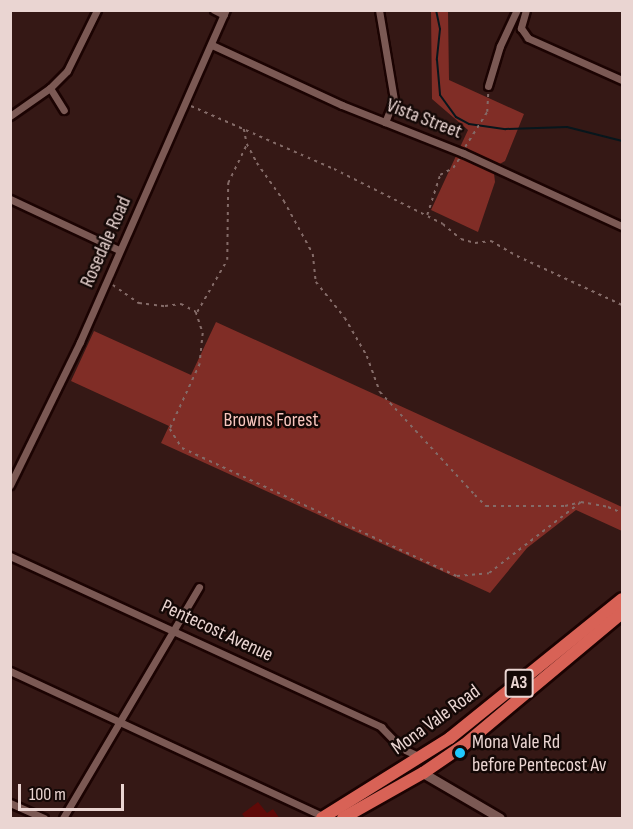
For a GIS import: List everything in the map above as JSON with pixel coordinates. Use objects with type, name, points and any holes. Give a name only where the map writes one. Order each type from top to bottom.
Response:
[{"type":"highway","name":"Mona Vale Road","points":[[324,818],[468,725],[622,599]]},
{"type":"highway","name":"Mona Vale Road","points":[[343,819],[423,773],[471,739],[622,613]]},
{"type":"street","points":[[10,116],[50,88],[67,71],[97,10]]},
{"type":"street","points":[[214,10],[225,13]]},
{"type":"street","points":[[379,10],[394,100],[385,122]]},
{"type":"street","points":[[488,86],[500,46],[517,10]]},
{"type":"street","points":[[526,10],[520,24],[522,32],[528,38],[622,80]]},
{"type":"street","name":"Rosedale Road","points":[[10,484],[106,280],[225,13]]},
{"type":"street","name":"Vista Street","points":[[212,45],[342,105],[463,153],[622,226]]},
{"type":"street","points":[[50,88],[64,110]]},
{"type":"street","points":[[10,199],[119,250]]},
{"type":"street","name":"Pentecost Avenue","points":[[10,556],[381,728],[412,756],[423,773],[500,819]]},
{"type":"street","points":[[63,819],[199,587]]},
{"type":"street","points":[[10,671],[324,818]]},
{"type":"street","points":[[402,748],[414,762]]},
{"type":"street","points":[[10,803],[44,819]]},
{"type":"path","points":[[427,215],[440,176],[453,168],[468,140],[480,127],[487,112],[488,86]]},
{"type":"path","points":[[186,103],[334,169],[427,215],[443,224],[461,239],[475,243],[491,241],[517,256],[622,305]]},
{"type":"path","points":[[244,129],[257,163],[284,201],[313,254],[316,282],[345,318],[368,356],[380,392],[474,495],[486,506],[507,508],[530,505],[565,506],[581,502],[608,507],[622,513]]},
{"type":"path","points":[[196,312],[227,260],[228,183],[248,144]]},
{"type":"path","points":[[106,280],[139,303],[165,306],[181,304],[196,312],[203,333],[200,364],[170,429],[182,448],[457,576],[489,573],[581,502]]},
{"type":"green space","points":[[431,11],[448,11],[449,80],[524,114],[505,161],[498,165],[494,173],[495,182],[478,232],[431,210],[468,130],[432,99]]},
{"type":"green space","name":"Browns Forest","points":[[216,322],[622,507],[622,531],[576,510],[527,548],[490,593],[161,443],[169,426],[71,381],[94,331],[191,375]]},
{"type":"building","points":[[258,802],[267,813],[273,809],[280,819],[246,819],[242,814]]},
{"type":"waterway","points":[[436,10],[440,29],[437,60],[440,95],[456,117],[469,124],[506,129],[567,127],[622,141]]},
{"type":"place","name":"Mona Vale Rd before Pentecost Av","points":[[460,753]]}]
